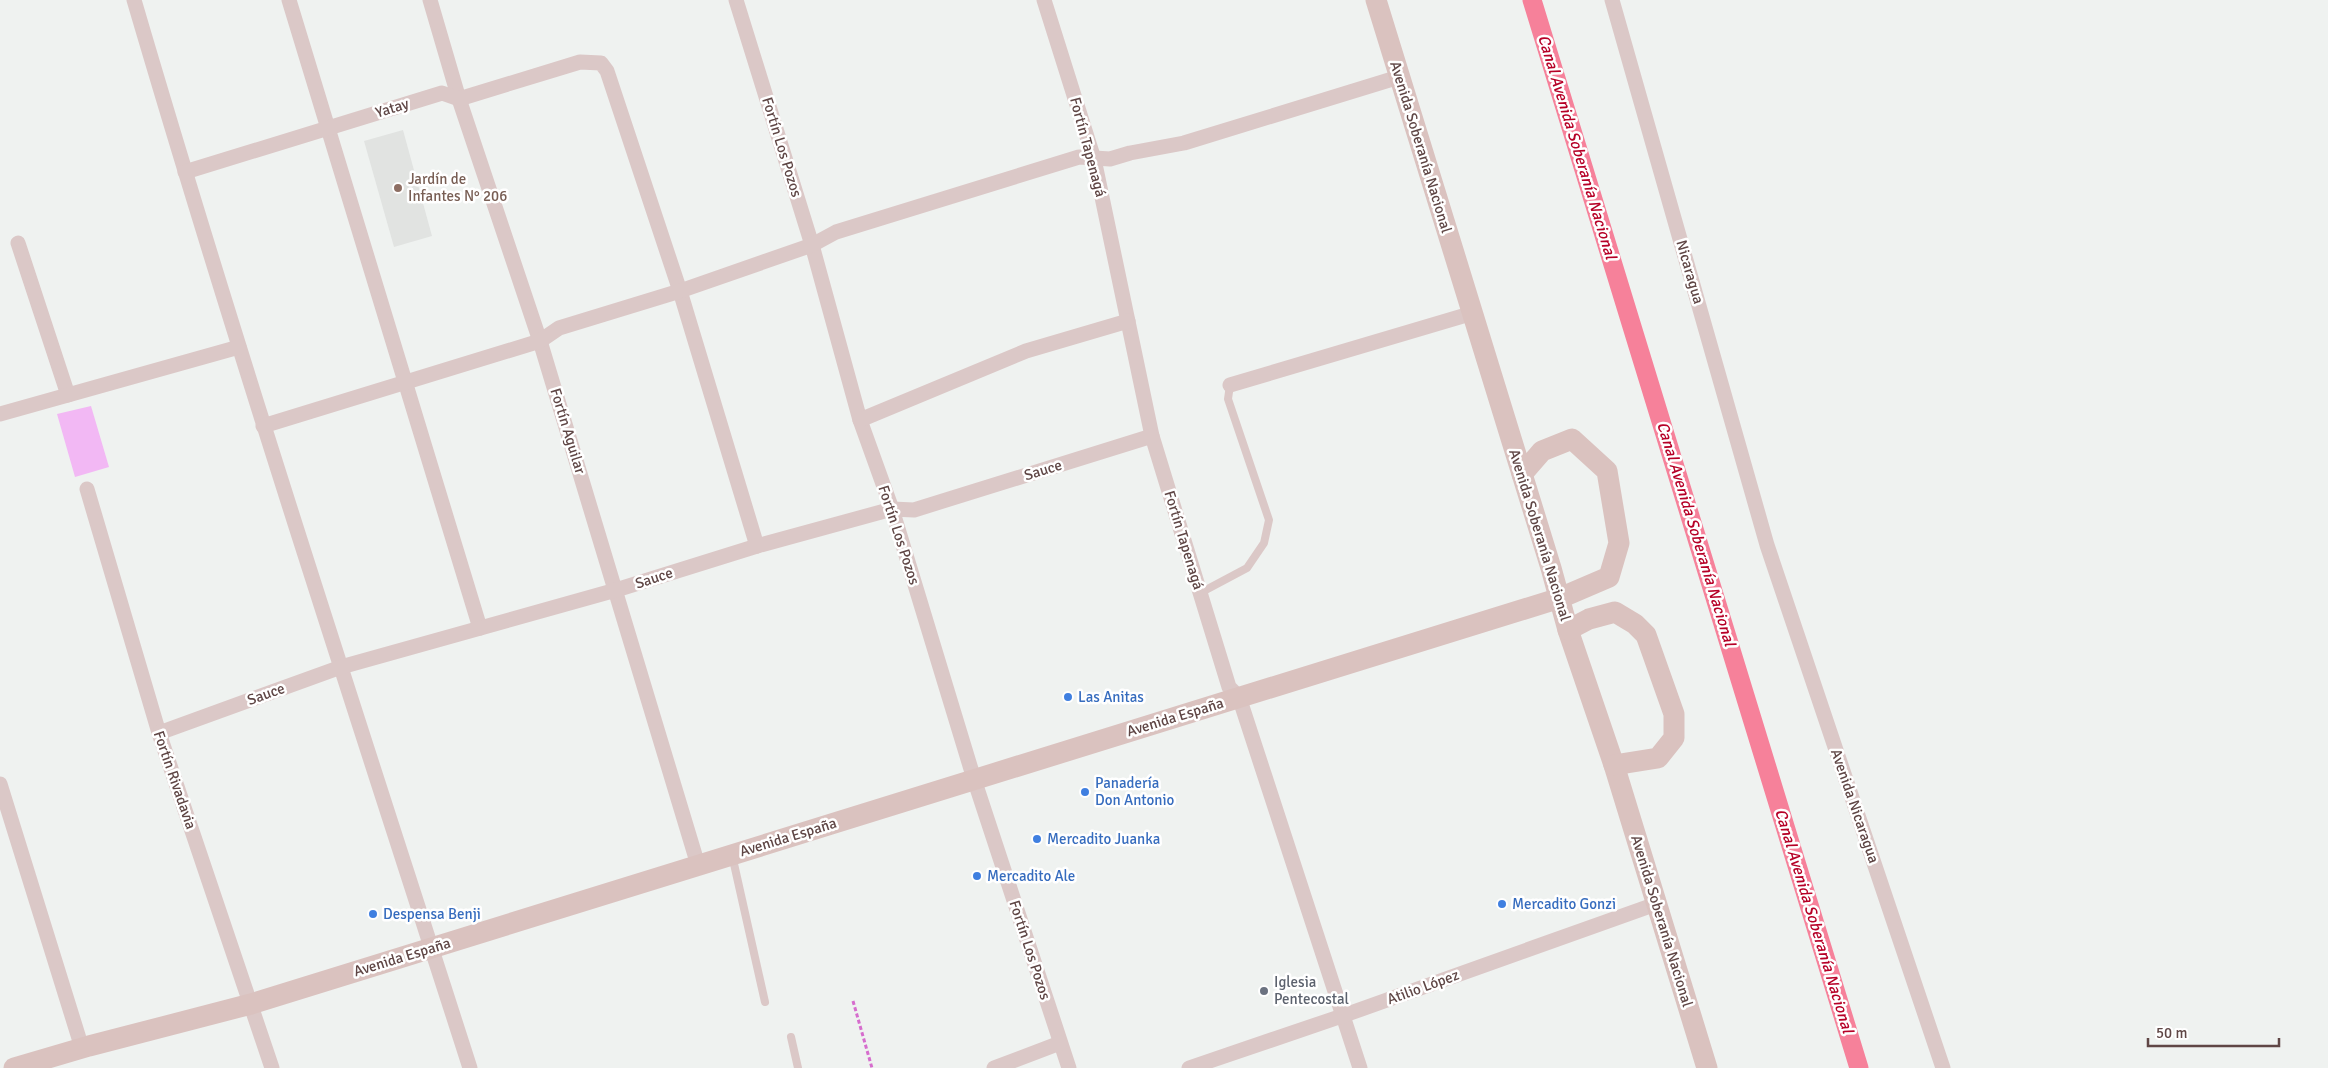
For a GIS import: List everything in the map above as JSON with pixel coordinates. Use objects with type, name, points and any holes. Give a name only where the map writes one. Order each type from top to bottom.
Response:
[{"type":"main road","name":"Avenida Soberanía Nacional","points":[[1376,0],[1560,598],[1568,630],[1614,765],[1708,1068]]},
{"type":"main road","name":"Avenida España","points":[[14,1068],[82,1048],[251,1004],[1560,598],[1609,577],[1619,543],[1607,472],[1572,439],[1542,451],[1522,474]]},
{"type":"main road","points":[[1568,630],[1589,619],[1615,612],[1635,624],[1646,635],[1674,714],[1674,738],[1658,758],[1614,765]]},
{"type":"street","points":[[134,0],[263,426],[470,1068]]},
{"type":"street","points":[[289,0],[480,628]]},
{"type":"street","name":"Fortín Aguilar","points":[[430,0],[459,99],[540,341],[698,865]]},
{"type":"street","name":"Fortín Los Pozos","points":[[736,0],[812,245],[860,420],[892,509],[974,779],[1069,1068]]},
{"type":"street","name":"Fortín Tapenagá","points":[[1044,0],[1094,159],[1152,436],[1228,687],[1239,697],[1360,1068]]},
{"type":"street","name":"Nicaragua","points":[[1612,0],[1767,545]]},
{"type":"street","name":"Yatay","points":[[185,172],[442,93],[459,99],[580,62],[600,63],[606,70],[680,291]]},
{"type":"street","points":[[263,426],[404,381],[540,341],[559,328],[680,291],[812,245],[836,232],[1079,157],[1110,159],[1130,153],[1184,143],[1352,93],[1400,76]]},
{"type":"street","points":[[18,243],[68,395]]},
{"type":"street","points":[[680,291],[757,546]]},
{"type":"street","points":[[1230,385],[1472,313]]},
{"type":"street","points":[[860,420],[1026,351],[1128,321]]},
{"type":"street","points":[[0,414],[239,347]]},
{"type":"street","name":"Sauce","points":[[159,733],[341,667],[616,590],[757,546],[892,509],[914,510],[1152,436]]},
{"type":"street","name":"Fortín Rivadavia","points":[[87,489],[159,733],[272,1068]]},
{"type":"street","name":"Avenida Nicaragua","points":[[1767,545],[1942,1068]]},
{"type":"street","points":[[0,784],[82,1048]]},
{"type":"street","name":"Atilio López","points":[[1189,1068],[1342,1016],[1656,904]]},
{"type":"street","points":[[994,1068],[1060,1042]]},
{"type":"lane","points":[[1200,593],[1247,568],[1264,543],[1269,520],[1228,399],[1230,385]]},
{"type":"lane","points":[[732,854],[765,1002]]},
{"type":"lane","points":[[791,1036],[798,1068]]},
{"type":"path","points":[[853,1001],[872,1068]]},
{"type":"shaded area","name":"Jardín de Infantes N° 206","points":[[403,130],[432,236],[394,247],[364,141]]},
{"type":"shaded area","points":[[91,406],[109,467],[75,477],[57,414]]},
{"type":"waterway","name":"Canal Avenida Soberanía Nacional","points":[[1532,0],[1859,1068]]},
{"type":"place","name":"Jardín de Infantes N° 206","points":[[398,188]]},
{"type":"place","name":"Las Anitas","points":[[1068,697]]},
{"type":"place","name":"Panadería Don Antonio","points":[[1085,792]]},
{"type":"place","name":"Mercadito Juanka","points":[[1037,839]]},
{"type":"place","name":"Mercadito Ale","points":[[977,876]]},
{"type":"place","name":"Mercadito Gonzi","points":[[1502,904]]},
{"type":"place","name":"Despensa Benji","points":[[373,914]]},
{"type":"place","name":"Iglesia Pentecostal","points":[[1264,991]]}]
